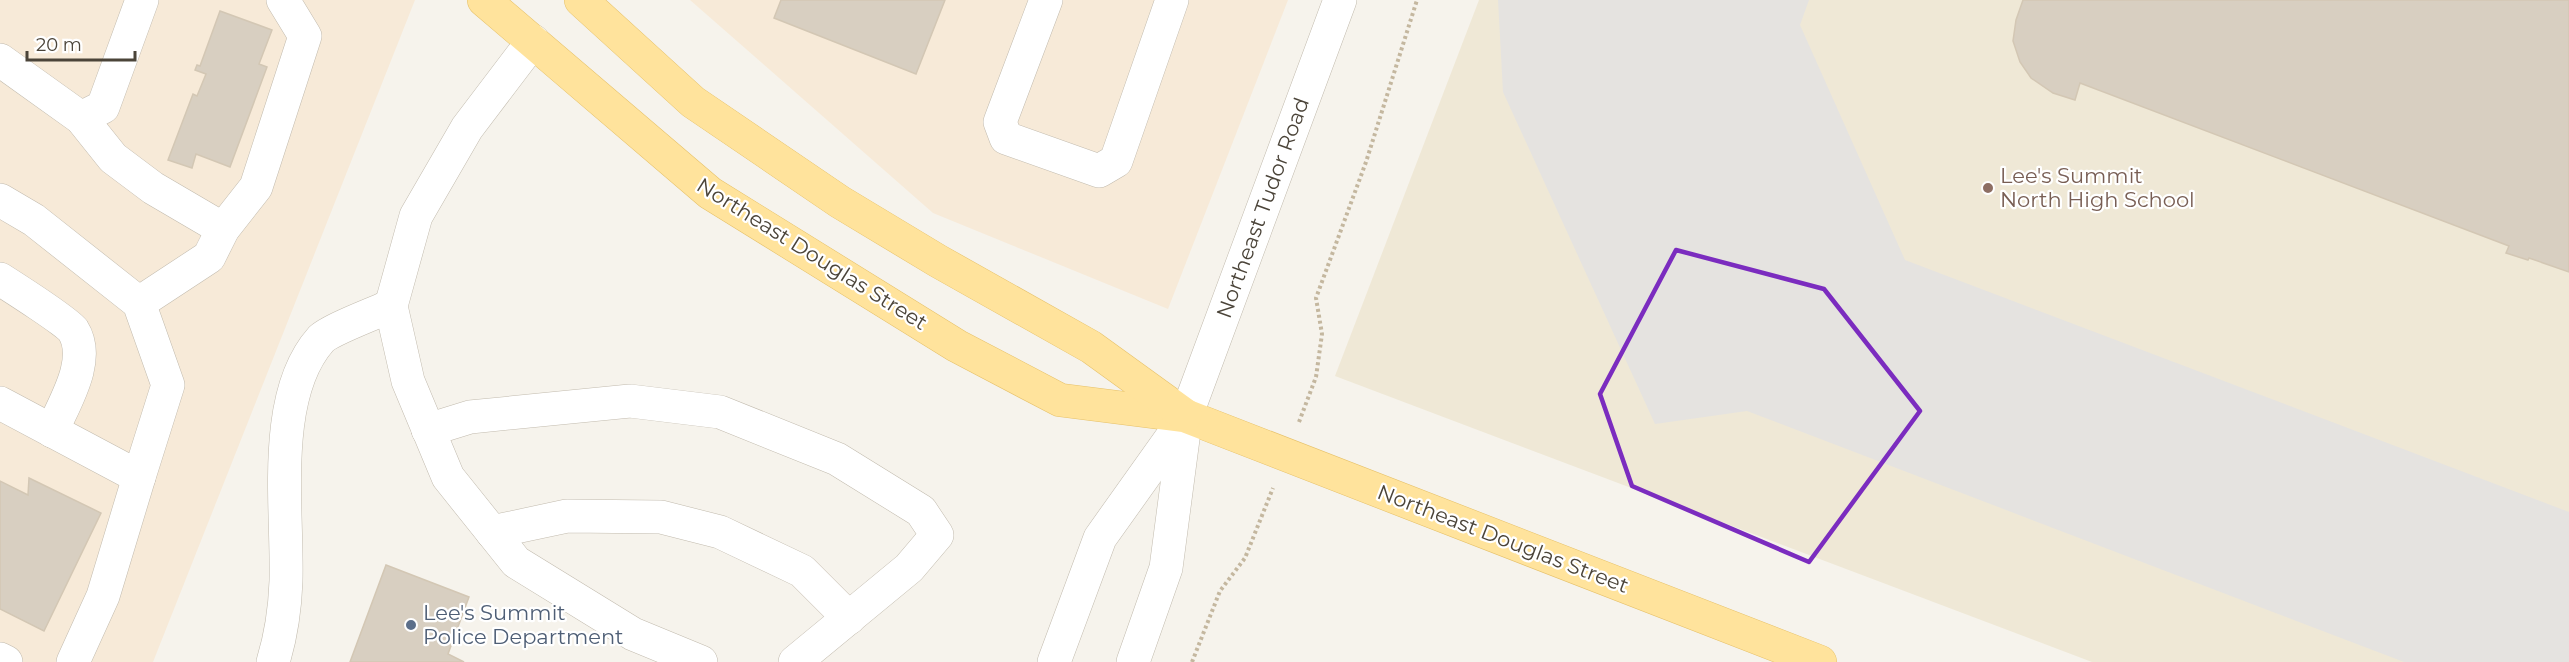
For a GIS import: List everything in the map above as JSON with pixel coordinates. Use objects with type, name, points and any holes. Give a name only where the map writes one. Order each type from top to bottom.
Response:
[{"type":"main road","name":"Northeast Douglas Street","points":[[484,0],[710,193],[957,346],[1060,400],[1186,416],[1820,662]]},
{"type":"main road","name":"Northeast Douglas Street","points":[[581,0],[693,102],[850,208],[938,261],[1091,347],[1186,416]]},
{"type":"street","points":[[81,118],[103,107],[142,0]]},
{"type":"street","points":[[139,303],[209,257],[224,229],[256,188],[304,36],[284,0]]},
{"type":"street","points":[[1046,0],[1000,122],[1006,138],[1099,171],[1116,161],[1172,0]]},
{"type":"street","name":"Northeast Tudor Road","points":[[1133,662],[1166,568],[1186,416],[1340,0]]},
{"type":"street","points":[[533,41],[467,128],[416,216],[391,306],[408,381],[447,477],[516,562],[633,634],[701,662]]},
{"type":"street","points":[[0,60],[81,118],[112,158],[153,188],[224,229]]},
{"type":"street","points":[[0,200],[34,220],[139,303],[168,385],[103,596],[73,662]]},
{"type":"street","points":[[0,279],[73,328],[80,350],[76,373],[52,432]]},
{"type":"street","points":[[273,662],[279,643],[286,584],[286,420],[299,374],[322,337],[391,306]]},
{"type":"street","points":[[428,430],[470,417],[630,401],[720,412],[837,459],[921,511],[937,535],[909,568],[795,662]]},
{"type":"street","points":[[0,403],[139,477]]},
{"type":"street","name":"Northeast Tudor Road","points":[[1054,662],[1101,538],[1186,416]]},
{"type":"street","points":[[492,532],[567,516],[662,517],[720,532],[802,571],[849,618]]},
{"type":"street","points":[[0,658],[6,662]]},
{"type":"path","points":[[1192,662],[1220,591],[1245,558],[1316,377],[1322,334],[1316,298],[1366,162],[1417,0]]},
{"type":"highlighted area","points":[[1676,250],[1824,289],[1920,411],[1809,562],[1632,486],[1600,394]]},
{"type":"shaded area","points":[[0,0],[415,0],[153,662],[0,662]]},
{"type":"shaded area","points":[[690,0],[1288,0],[1168,309],[933,213]]},
{"type":"shaded area","name":"Lee's Summit North High School","points":[[1479,0],[2569,0],[2569,662],[2092,662],[1335,376]]},
{"type":"shaded area","points":[[1498,0],[1809,0],[1800,25],[1905,260],[2569,512],[2569,662],[2404,662],[1747,411],[1655,424],[1503,92]]},
{"type":"building","points":[[781,0],[945,0],[916,74],[774,18]]},
{"type":"building","name":"Lee's Summit North High School","points":[[2023,0],[2569,0],[2569,272],[2529,258],[2528,260],[2506,253],[2509,246],[2080,83],[2075,100],[2053,93],[2031,78],[2020,62],[2013,41],[2016,20]]},
{"type":"building","points":[[220,11],[272,30],[259,64],[267,67],[230,167],[196,154],[192,168],[168,160],[193,94],[197,96],[206,74],[195,70],[197,65],[200,66]]},
{"type":"building","points":[[29,478],[101,513],[44,631],[0,609],[0,481],[28,495]]},
{"type":"building","name":"Lee's Summit Police Department","points":[[386,565],[469,597],[448,654],[464,662],[350,662]]},
{"type":"place","name":"Lee's Summit North High School","points":[[1988,188]]},
{"type":"place","name":"Lee's Summit Police Department","points":[[411,625]]}]
